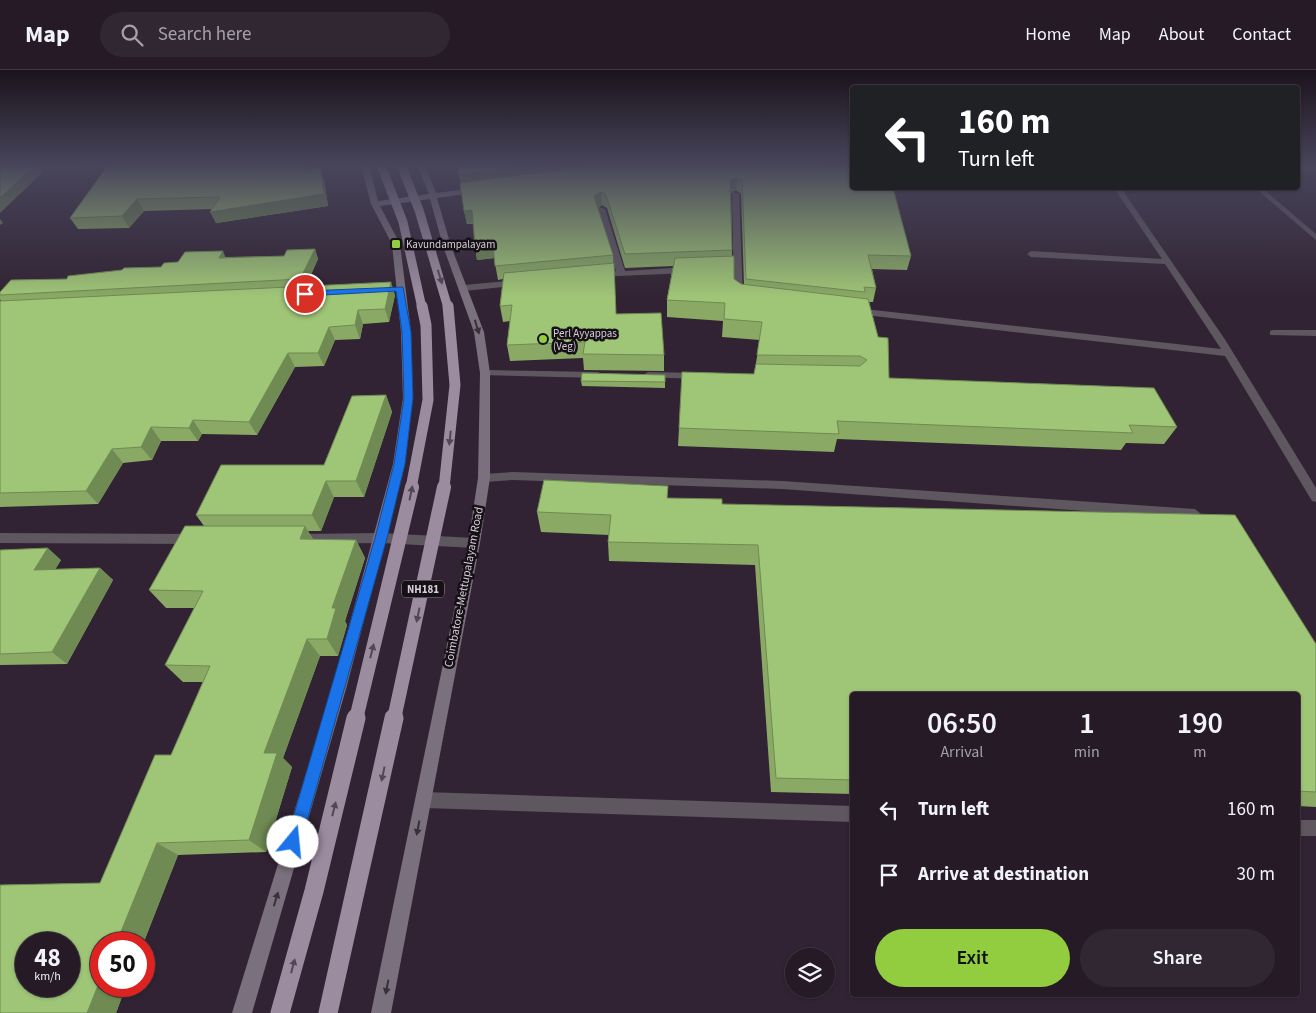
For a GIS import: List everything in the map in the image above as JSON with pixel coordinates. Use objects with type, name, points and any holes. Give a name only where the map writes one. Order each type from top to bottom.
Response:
[{"type":"highway","name":"NH181","points":[[280,1013],[314,891],[410,496],[428,400],[426,325],[397,209]]},
{"type":"highway","name":"NH181","points":[[328,1013],[443,499],[455,384],[447,299],[419,209]]},
{"type":"main road","points":[[242,1013],[339,689],[381,538],[399,464],[408,398],[406,332],[395,289],[396,244],[378,209]]},
{"type":"main road","name":"Coimbatore-Mettupalayam Road","points":[[382,1013],[474,543],[484,478],[485,372],[479,332],[447,246],[437,209]]},
{"type":"street","points":[[601,209],[621,273]]},
{"type":"street","points":[[735,209],[733,268],[739,298],[749,299]]},
{"type":"street","points":[[1132,209],[1228,353],[1316,498]]},
{"type":"street","points":[[1282,209],[1316,238]]},
{"type":"street","points":[[1031,254],[1167,262]]},
{"type":"street","points":[[591,276],[699,270]]},
{"type":"street","points":[[464,288],[533,281]]},
{"type":"street","points":[[846,310],[1228,353]]},
{"type":"street","points":[[1273,333],[1316,333]]},
{"type":"street","points":[[485,372],[612,375]]},
{"type":"street","points":[[641,375],[709,377]]},
{"type":"street","points":[[484,478],[523,477],[782,485],[1195,514]]},
{"type":"street","points":[[0,538],[208,539]]},
{"type":"street","points":[[287,539],[381,538],[474,543]]},
{"type":"street","points":[[424,800],[850,814]]},
{"type":"street","points":[[1300,828],[1316,828]]},
{"type":"building","points":[[76,209],[128,209],[122,216],[70,218]]},
{"type":"building","points":[[212,209],[229,209],[210,212]]},
{"type":"building","points":[[464,209],[598,209],[613,255],[495,266],[493,244],[475,246],[472,210],[464,211]]},
{"type":"building","points":[[611,209],[731,209],[732,250],[625,254]]},
{"type":"building","points":[[743,209],[899,209],[911,256],[868,255],[876,288],[864,287],[865,292],[746,279]]},
{"type":"building","points":[[315,249],[300,279],[0,295],[0,292],[11,280],[67,279],[68,276],[122,270],[124,268],[161,267],[164,263],[178,262],[185,252],[223,251],[219,258],[284,256],[287,250]]},
{"type":"building","points":[[734,256],[734,279],[741,284],[868,299],[878,337],[888,338],[889,378],[1154,388],[1177,427],[1129,425],[1133,433],[837,421],[839,434],[679,428],[682,372],[754,374],[756,364],[860,366],[867,360],[860,356],[757,355],[762,322],[724,319],[725,303],[667,300],[675,258]]},
{"type":"building","points":[[614,263],[616,314],[661,313],[664,355],[583,354],[585,342],[507,345],[512,305],[500,306],[504,273]]},
{"type":"building","points":[[391,282],[385,309],[358,310],[355,325],[329,327],[318,353],[288,353],[249,422],[193,420],[189,428],[151,427],[141,447],[112,449],[86,491],[0,493],[0,301]]},
{"type":"building","points":[[582,373],[665,375],[665,382],[581,381]]},
{"type":"building","points":[[386,395],[356,481],[326,481],[312,515],[196,515],[221,465],[324,465],[352,396]]},
{"type":"building","points":[[544,480],[668,486],[667,498],[722,499],[722,504],[1235,515],[1316,644],[1316,792],[1300,791],[1300,692],[850,692],[850,780],[776,778],[758,545],[608,542],[611,515],[537,512]]},
{"type":"building","points":[[185,526],[305,526],[300,539],[356,540],[332,608],[336,608],[327,639],[307,639],[264,753],[277,753],[249,840],[157,843],[121,932],[90,932],[90,997],[93,997],[87,1013],[0,1013],[0,885],[100,883],[155,755],[171,755],[210,666],[165,665],[203,591],[149,590]]},
{"type":"building","points":[[48,548],[34,570],[100,568],[52,652],[0,654],[0,550]]},
{"type":"place","name":"Kavundampalayam","points":[[396,244]]},
{"type":"place","name":"Perl Ayyappas (Veg)","points":[[543,339]]},
{"type":"route","points":[[293,842],[339,689],[381,538],[399,464],[408,398],[406,332],[400,289],[305,294]]}]
